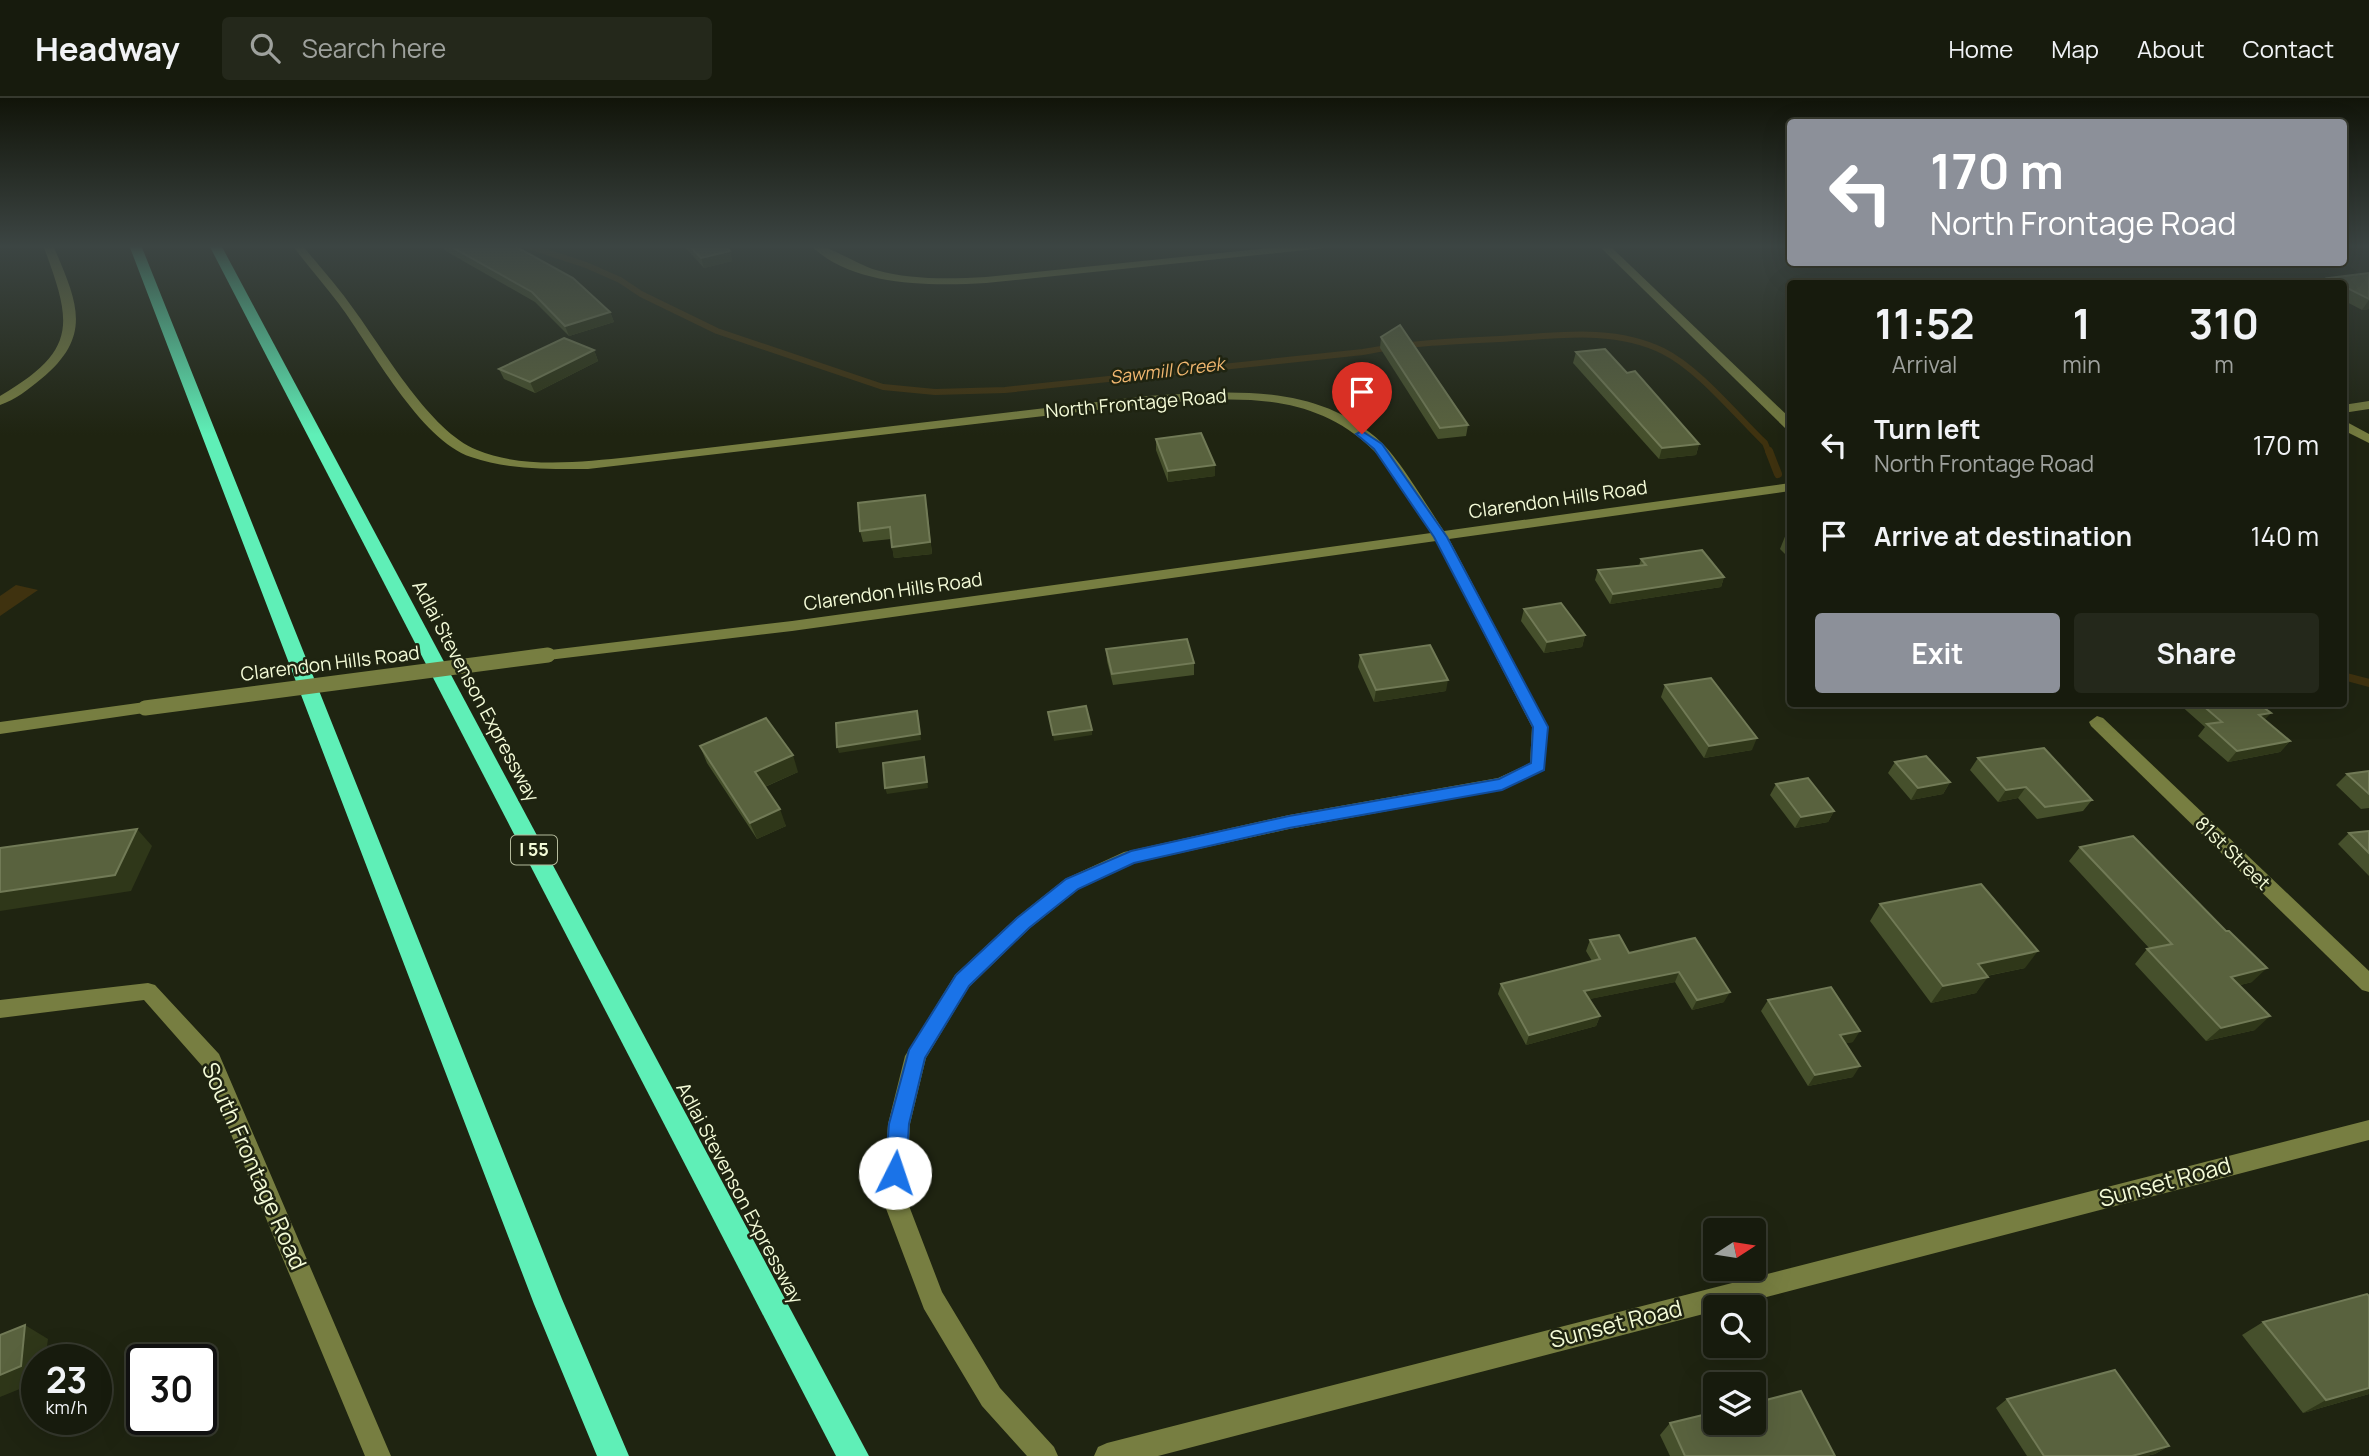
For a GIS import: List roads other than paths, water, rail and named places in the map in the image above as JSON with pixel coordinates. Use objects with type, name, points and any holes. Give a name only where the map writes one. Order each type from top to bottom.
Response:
[{"type":"highway","points":[[160,308],[549,1304],[613,1456]]},
{"type":"highway","name":"Adlai Stevenson Expressway","points":[[248,308],[853,1456]]},
{"type":"street","points":[[0,401],[48,367],[66,346],[71,325],[66,308]]},
{"type":"street","name":"North Frontage Road","points":[[348,308],[438,432],[474,454],[499,461],[558,466],[609,463],[1148,400],[1234,394],[1294,400],[1346,422],[1378,447],[1441,537],[1540,727],[1538,766],[1502,784],[1289,822],[1131,858],[1072,884],[1023,923],[962,981],[916,1056],[899,1124],[894,1198],[933,1300],[990,1397],[1045,1456]]},
{"type":"street","points":[[1669,308],[1787,422]]},
{"type":"street","points":[[2347,408],[2369,405]]},
{"type":"street","points":[[2347,426],[2369,439]]},
{"type":"street","name":"Clarendon Hills Road","points":[[0,728],[548,655],[805,624],[1787,487]]},
{"type":"street","name":"81st Street","points":[[2097,722],[2369,984]]},
{"type":"street","name":"South Frontage Road","points":[[0,1009],[148,990],[211,1060],[378,1456]]},
{"type":"street","name":"Sunset Road","points":[[1107,1456],[2369,1130]]},
{"type":"waterway","name":"Sawmill Creek","points":[[671,308],[717,331],[883,387],[935,392],[1005,390],[1432,343],[1604,335],[1644,343],[1663,351],[1690,369],[1765,443],[1769,453]]},
{"type":"waterway","name":"Sawmill Creek","points":[[1769,451],[1778,474]]},
{"type":"waterway","name":"Sawmill Creek","points":[[2347,677],[2369,683]]}]
